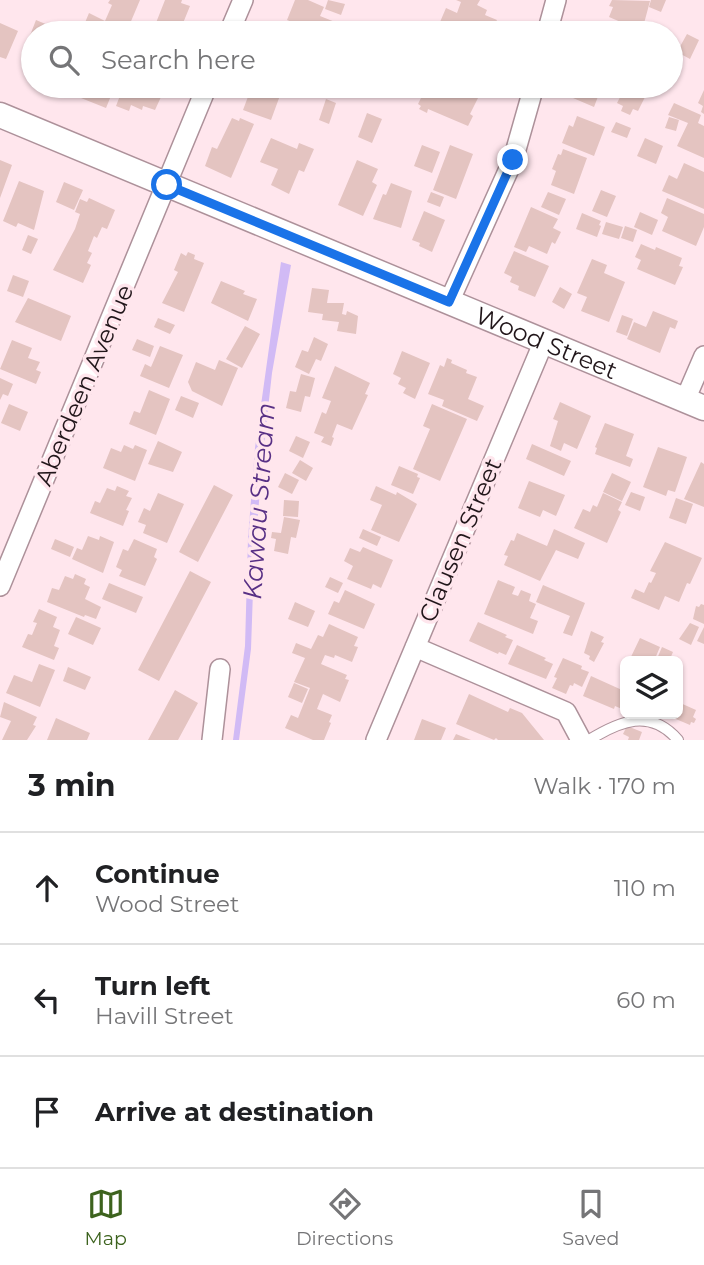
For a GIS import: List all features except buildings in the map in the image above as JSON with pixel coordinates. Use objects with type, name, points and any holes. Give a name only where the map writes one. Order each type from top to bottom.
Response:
[{"type":"street","points":[[234,21],[243,0]]},
{"type":"street","points":[[550,21],[556,0]]},
{"type":"street","name":"Aberdeen Avenue","points":[[0,586],[202,98]]},
{"type":"street","points":[[449,302],[513,160],[531,98]]},
{"type":"street","name":"Wood Street","points":[[0,115],[695,404]]},
{"type":"street","name":"Clausen Street","points":[[376,740],[544,341]]},
{"type":"street","points":[[695,404],[704,356]]},
{"type":"street","points":[[415,647],[566,712],[581,740]]},
{"type":"street","points":[[212,740],[220,669]]},
{"type":"lane","points":[[589,740],[616,725],[644,719],[670,731],[678,740]]},
{"type":"water","name":"Kawau Stream","points":[[281,262],[291,265],[272,373],[263,454],[254,562],[251,649],[239,740],[233,740],[245,646],[248,539],[255,448]]},
{"type":"route","points":[[167,185],[449,302],[513,160]]}]
